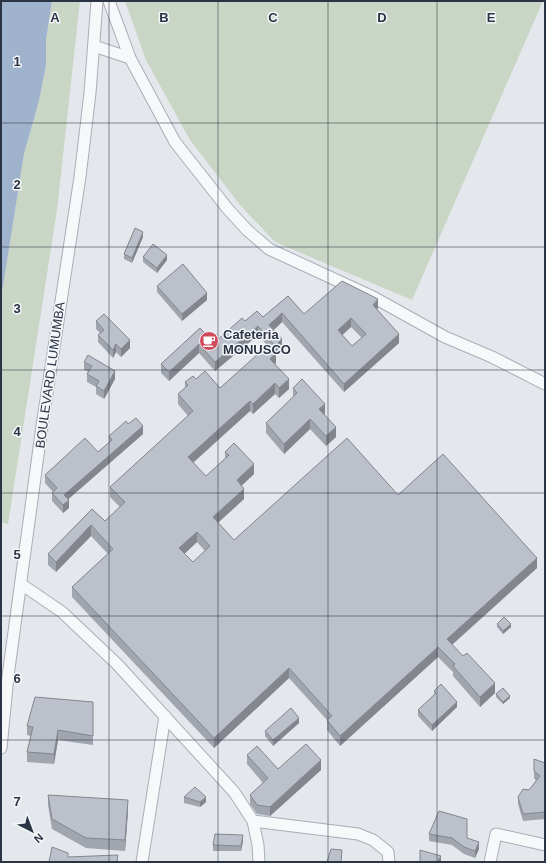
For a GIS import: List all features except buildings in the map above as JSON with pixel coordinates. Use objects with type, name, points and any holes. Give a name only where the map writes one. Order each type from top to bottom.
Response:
[{"type":"street","name":"BOULEVARD LUMUMBA","points":[[1,748],[8,676],[42,426],[80,177],[94,46],[97,1]]},
{"type":"street","points":[[109,1],[130,58],[175,142],[227,208],[247,230],[269,249],[373,296],[445,337],[492,357],[545,384]]},
{"type":"street","points":[[94,46],[130,58]]},
{"type":"street","points":[[21,584],[51,604],[77,626],[116,664],[234,792],[253,821],[258,845],[259,862]]},
{"type":"street","points":[[142,862],[165,716]]},
{"type":"street","points":[[253,821],[358,834],[373,840],[388,852],[389,862]]},
{"type":"street","points":[[490,862],[496,834],[545,845]]},
{"type":"green space","points":[[52,1],[80,1],[57,210],[8,524],[1,522],[1,299],[24,154],[39,101],[46,65],[46,40]]},
{"type":"green space","points":[[125,1],[543,1],[412,300],[275,242],[240,205],[190,140],[146,60]]},
{"type":"water","points":[[1,1],[52,1],[46,40],[46,65],[39,101],[24,154],[1,299]]},
{"type":"place","name":"Cafeteria MONUSCO","points":[[209,341]]}]
